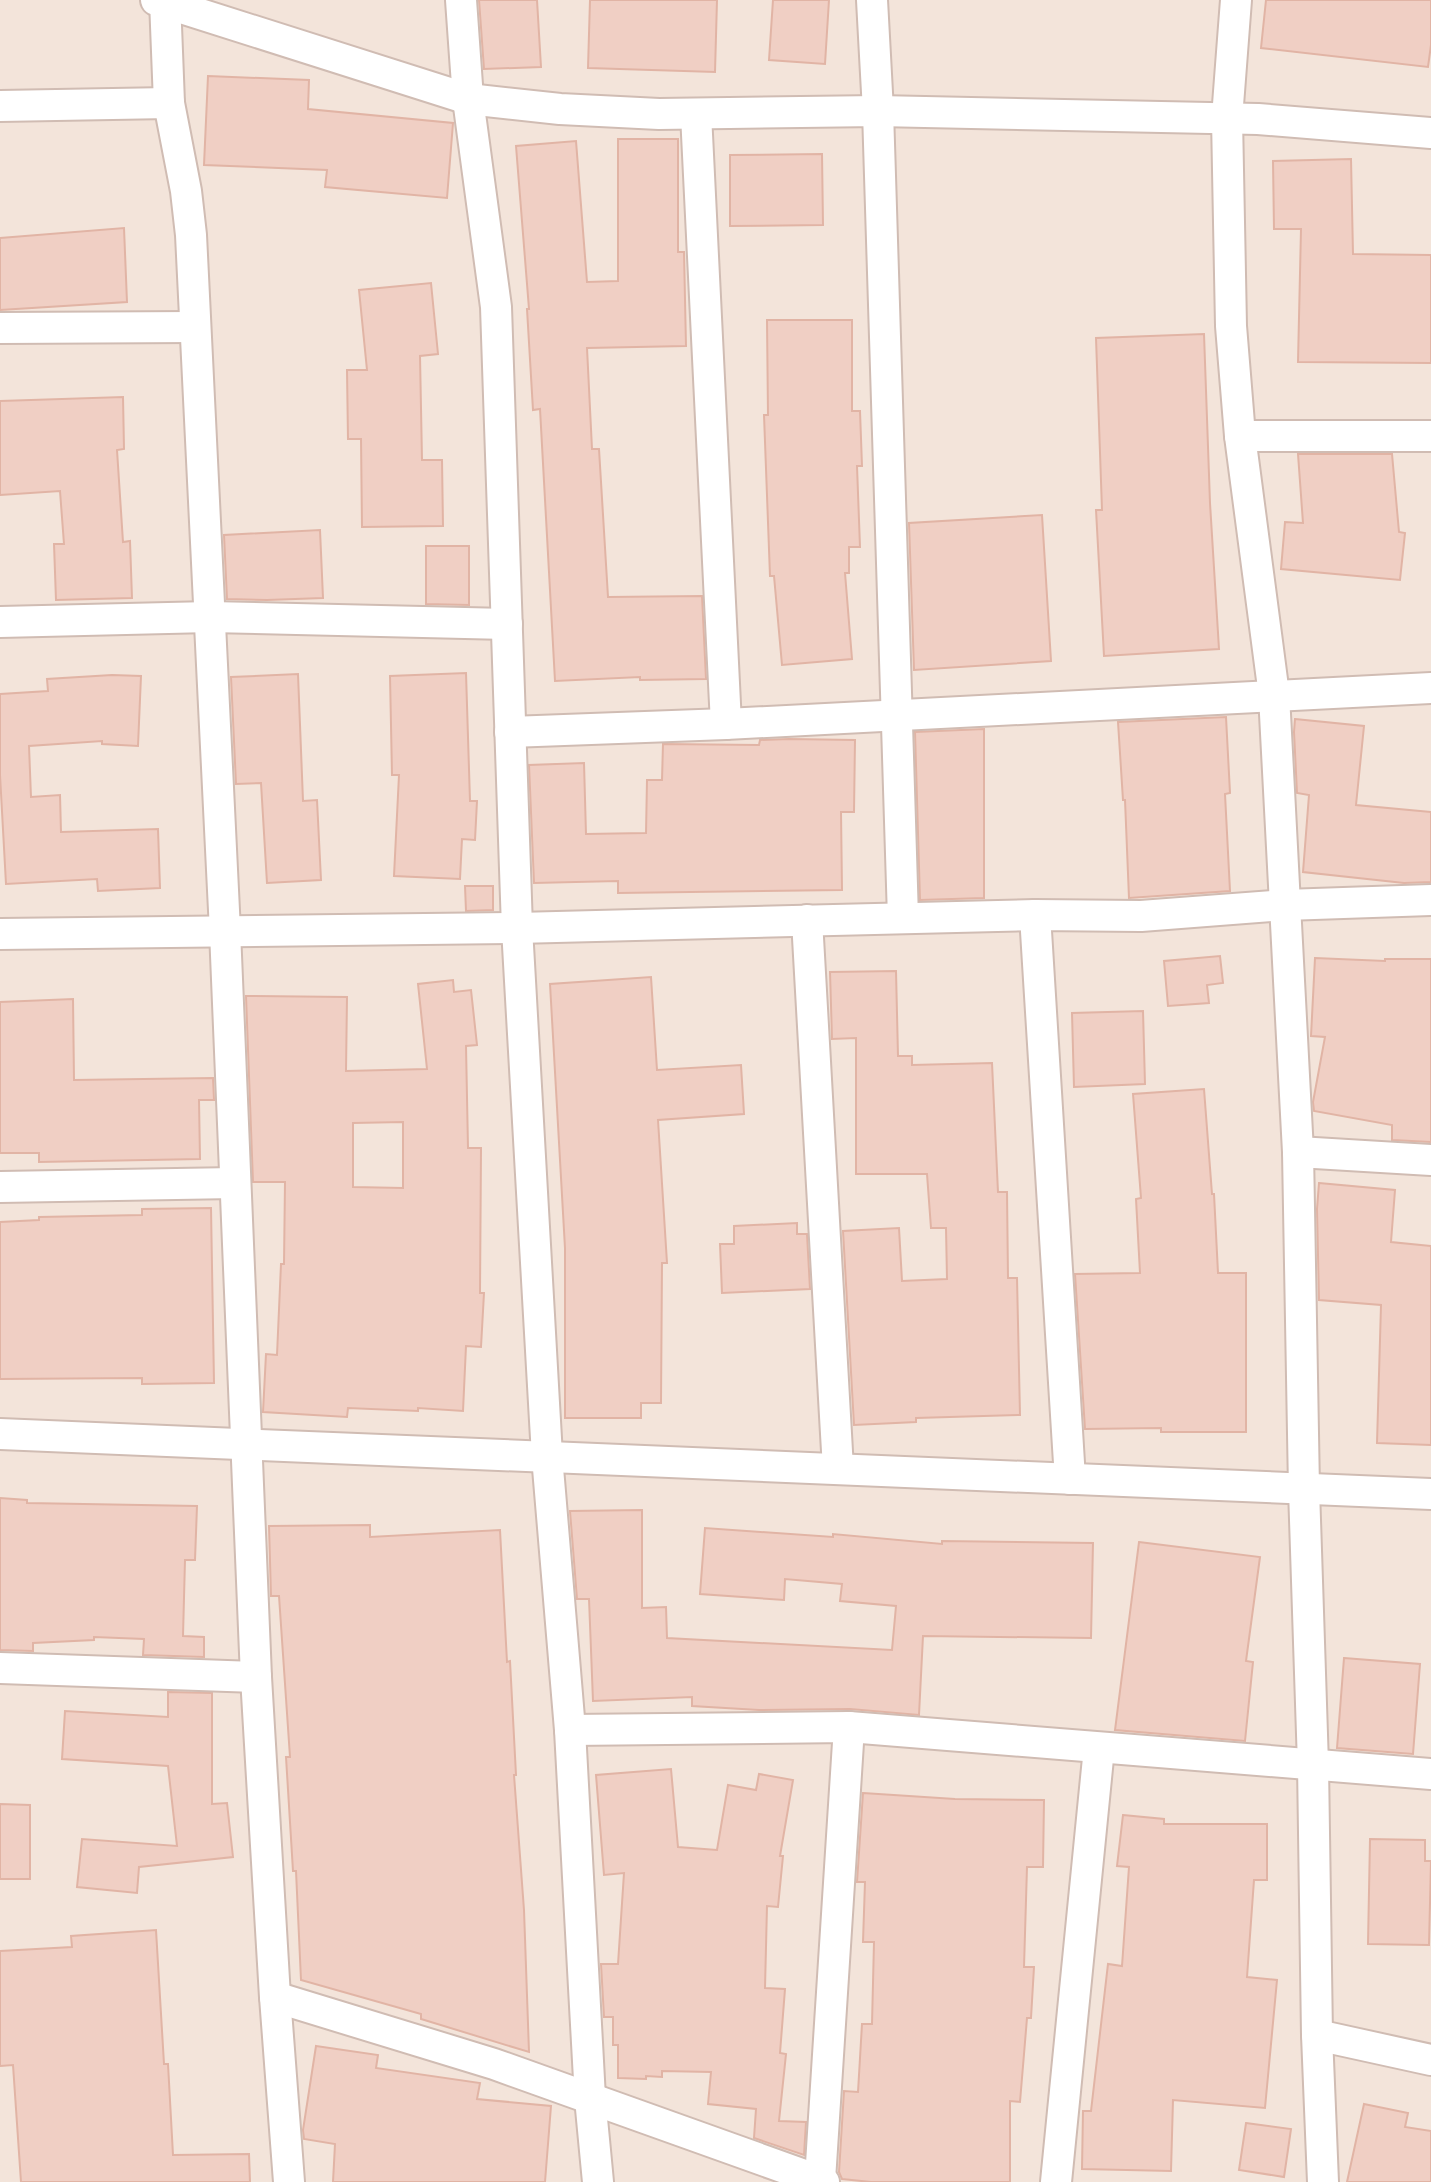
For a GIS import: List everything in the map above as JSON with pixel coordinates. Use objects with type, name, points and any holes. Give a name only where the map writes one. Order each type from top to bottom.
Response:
[{"type":"street","points":[[461,0],[468,99],[496,307],[517,928],[547,1456],[570,1730],[590,2098],[598,2182]]},
{"type":"street","points":[[872,0],[903,918]]},
{"type":"street","points":[[1236,0],[1227,118],[1231,326],[1240,436],[1274,695],[1298,1152],[1317,2035],[1323,2182]]},
{"type":"street","points":[[289,2182],[256,1677],[225,931],[191,235],[169,103],[162,1],[468,99],[560,109],[696,114],[878,111],[1227,118],[1431,133]]},
{"type":"street","points":[[0,106],[169,103]]},
{"type":"street","points":[[696,114],[726,724]]},
{"type":"street","points":[[0,328],[195,327]]},
{"type":"street","points":[[1240,436],[1431,436]]},
{"type":"street","points":[[0,622],[210,617],[507,624]]},
{"type":"street","points":[[510,732],[1431,688]]},
{"type":"street","points":[[0,934],[517,928],[1035,915],[1141,916],[1285,905],[1431,900]]},
{"type":"street","points":[[1035,915],[1070,1479]]},
{"type":"street","points":[[807,920],[838,1469]]},
{"type":"street","points":[[1298,1152],[1431,1160]]},
{"type":"street","points":[[0,1187],[235,1183]]},
{"type":"street","points":[[0,1434],[1431,1494]]},
{"type":"street","points":[[0,1668],[256,1677]]},
{"type":"street","points":[[570,1730],[849,1727],[1431,1774]]},
{"type":"street","points":[[275,1997],[494,2064],[822,2181],[849,1727]]},
{"type":"street","points":[[1056,2182],[1099,1748]]},
{"type":"street","points":[[1317,2035],[1431,2060]]},
{"type":"shaded area","points":[[0,0],[1431,0],[1431,2182],[0,2182]]},
{"type":"building","points":[[479,0],[537,0],[541,67],[484,69]]},
{"type":"building","points":[[590,0],[717,0],[715,72],[588,68]]},
{"type":"building","points":[[773,0],[829,0],[825,64],[769,60]]},
{"type":"building","points":[[1266,0],[1431,0],[1428,67],[1261,48]]},
{"type":"building","points":[[208,76],[309,80],[308,109],[453,123],[447,198],[325,187],[327,170],[204,165]]},
{"type":"building","points":[[618,139],[678,139],[678,252],[684,252],[686,346],[587,348],[592,449],[599,449],[608,597],[702,596],[706,679],[640,680],[640,677],[555,681],[540,409],[533,410],[529,309],[516,146],[576,141],[587,282],[618,281]]},
{"type":"building","points":[[822,154],[823,225],[730,226],[730,155]]},
{"type":"building","points":[[1351,159],[1353,254],[1431,255],[1431,363],[1298,362],[1301,229],[1274,229],[1273,161]]},
{"type":"building","points":[[124,228],[127,302],[0,310],[0,238]]},
{"type":"building","points":[[431,283],[438,354],[420,356],[422,460],[442,460],[443,526],[362,527],[361,439],[348,439],[347,370],[367,370],[359,290]]},
{"type":"building","points":[[767,320],[852,320],[852,411],[860,411],[862,466],[857,466],[860,547],[849,547],[849,573],[845,573],[852,659],[782,665],[774,576],[770,576],[764,415],[768,415]]},
{"type":"building","points":[[1204,334],[1219,649],[1104,656],[1096,510],[1102,510],[1096,338]]},
{"type":"building","points":[[123,397],[124,449],[117,450],[123,542],[130,541],[132,598],[56,600],[54,544],[64,544],[60,491],[0,495],[0,401]]},
{"type":"building","points":[[1298,454],[1392,454],[1399,532],[1405,533],[1400,580],[1281,569],[1285,522],[1303,523]]},
{"type":"building","points":[[1042,515],[1051,661],[914,670],[909,523]]},
{"type":"building","points":[[320,530],[323,598],[227,599],[224,535]]},
{"type":"building","points":[[426,546],[469,546],[469,605],[426,604]]},
{"type":"building","points":[[466,673],[470,801],[477,801],[475,840],[462,839],[460,879],[394,876],[399,775],[392,775],[390,676]]},
{"type":"building","points":[[298,674],[303,801],[317,800],[321,880],[267,883],[261,783],[236,784],[231,677]]},
{"type":"building","points":[[141,676],[138,746],[102,744],[102,741],[29,746],[31,797],[60,795],[61,832],[158,829],[160,888],[98,891],[97,879],[6,884],[0,775],[0,694],[48,691],[47,679]]},
{"type":"building","points":[[1226,717],[1230,793],[1225,794],[1230,891],[1129,898],[1118,722]]},
{"type":"building","points":[[1295,719],[1364,726],[1356,805],[1431,812],[1431,882],[1404,883],[1303,872],[1309,795],[1297,793]]},
{"type":"building","points":[[984,729],[984,898],[920,900],[915,732]]},
{"type":"building","points":[[760,740],[855,740],[854,812],[841,812],[842,890],[618,893],[618,881],[534,883],[529,765],[584,763],[586,834],[646,833],[647,780],[662,780],[663,744],[759,745]]},
{"type":"building","points":[[465,886],[493,886],[493,910],[466,911]]},
{"type":"building","points":[[1220,956],[1223,983],[1207,985],[1209,1003],[1168,1006],[1164,961]]},
{"type":"building","points":[[1315,958],[1431,959],[1431,1142],[1392,1140],[1392,1125],[1314,1111],[1325,1037],[1311,1036]]},
{"type":"building","points":[[896,971],[898,1056],[912,1056],[912,1065],[992,1063],[998,1192],[1007,1192],[1008,1278],[1017,1278],[1020,1415],[916,1418],[916,1422],[854,1425],[843,1231],[899,1228],[902,1281],[947,1279],[946,1228],[931,1228],[927,1174],[856,1174],[856,1038],[832,1039],[830,972]]},
{"type":"building","points":[[651,977],[657,1070],[741,1065],[744,1114],[658,1120],[667,1263],[662,1263],[661,1403],[641,1403],[641,1418],[565,1418],[565,1248],[550,984]]},
{"type":"building","points":[[453,980],[454,992],[471,990],[477,1045],[466,1046],[468,1148],[481,1148],[480,1293],[484,1293],[481,1347],[466,1346],[463,1411],[348,1408],[347,1417],[263,1412],[266,1354],[277,1355],[281,1264],[284,1264],[285,1182],[253,1182],[246,996],[347,997],[346,1071],[427,1069],[418,984]],"holes":[[[403,1122],[403,1188],[353,1187],[353,1123]]]},
{"type":"building","points":[[73,999],[74,1080],[213,1078],[214,1100],[199,1100],[200,1159],[39,1162],[39,1153],[0,1153],[0,1002]]},
{"type":"building","points":[[1143,1011],[1145,1084],[1074,1087],[1072,1013]]},
{"type":"building","points":[[1204,1089],[1218,1273],[1246,1273],[1246,1432],[1161,1432],[1161,1428],[1085,1429],[1075,1274],[1140,1273],[1136,1199],[1141,1198],[1133,1094]]},
{"type":"building","points":[[1319,1183],[1395,1190],[1391,1242],[1431,1246],[1431,1445],[1377,1443],[1381,1305],[1319,1300]]},
{"type":"building","points":[[211,1208],[214,1383],[142,1384],[142,1378],[0,1379],[0,1222],[39,1220],[39,1217],[142,1215],[142,1209]]},
{"type":"building","points":[[797,1223],[797,1234],[807,1234],[810,1289],[722,1293],[720,1244],[734,1244],[734,1226]]},
{"type":"building","points":[[0,1498],[27,1500],[27,1503],[197,1506],[195,1560],[185,1560],[183,1636],[204,1637],[204,1657],[143,1655],[144,1639],[94,1637],[94,1640],[33,1643],[33,1651],[0,1650]]},
{"type":"building","points":[[642,1510],[642,1608],[666,1607],[667,1638],[892,1650],[896,1606],[840,1601],[842,1584],[785,1579],[784,1600],[700,1594],[705,1528],[833,1537],[833,1534],[942,1544],[942,1541],[1093,1543],[1091,1638],[923,1636],[919,1715],[850,1709],[759,1710],[692,1706],[692,1697],[593,1701],[589,1599],[577,1599],[570,1511]]},
{"type":"building","points":[[370,1525],[370,1537],[500,1530],[524,1910],[529,2052],[421,2019],[421,2014],[301,1980],[279,1596],[271,1596],[269,1526]]},
{"type":"building","points":[[1139,1542],[1260,1557],[1246,1661],[1253,1662],[1245,1741],[1115,1730]]},
{"type":"building","points":[[1344,1658],[1420,1664],[1413,1754],[1337,1748]]},
{"type":"building","points":[[168,1692],[212,1693],[212,1804],[227,1803],[233,1857],[139,1867],[137,1893],[77,1887],[82,1839],[177,1846],[168,1766],[62,1759],[65,1711],[168,1717]]},
{"type":"building","points":[[671,1769],[678,1847],[717,1850],[728,1785],[756,1790],[759,1774],[793,1780],[780,1856],[783,1856],[778,1907],[767,1906],[765,1988],[785,1989],[780,2053],[786,2054],[779,2121],[806,2122],[804,2155],[754,2138],[756,2109],[708,2104],[711,2072],[662,2071],[662,2077],[618,2078],[618,2045],[613,2045],[613,2017],[604,2017],[601,1964],[618,1964],[624,1873],[604,1875],[596,1775]]},
{"type":"building","points":[[863,1793],[955,1799],[1044,1800],[1043,1867],[1027,1867],[1024,1967],[1034,1967],[1020,2102],[1010,2101],[1010,2182],[871,2182],[842,2179],[839,2172],[844,2091],[858,2092],[862,2024],[872,2024],[874,1942],[863,1942],[865,1882],[857,1882]]},
{"type":"building","points":[[0,1804],[30,1805],[30,1879],[0,1879]]},
{"type":"building","points":[[1123,1815],[1164,1819],[1164,1824],[1267,1824],[1267,1880],[1254,1880],[1247,1977],[1277,1980],[1265,2108],[1173,2100],[1171,2171],[1082,2169],[1083,2111],[1091,2111],[1108,1964],[1122,1966],[1129,1867],[1117,1866]]},
{"type":"building","points":[[1370,1839],[1425,1840],[1425,1861],[1431,1861],[1429,1945],[1368,1944]]},
{"type":"building","points":[[156,1930],[173,2155],[249,2154],[250,2182],[21,2182],[13,2065],[0,2066],[0,1951],[72,1947],[71,1936]]},
{"type":"building","points":[[316,2046],[378,2055],[376,2068],[480,2083],[477,2099],[551,2106],[545,2182],[333,2182],[335,2144],[304,2139]]},
{"type":"building","points":[[1364,2104],[1408,2113],[1405,2127],[1431,2131],[1431,2182],[1347,2182]]},
{"type":"building","points":[[1246,2123],[1291,2129],[1284,2177],[1239,2170]]}]
